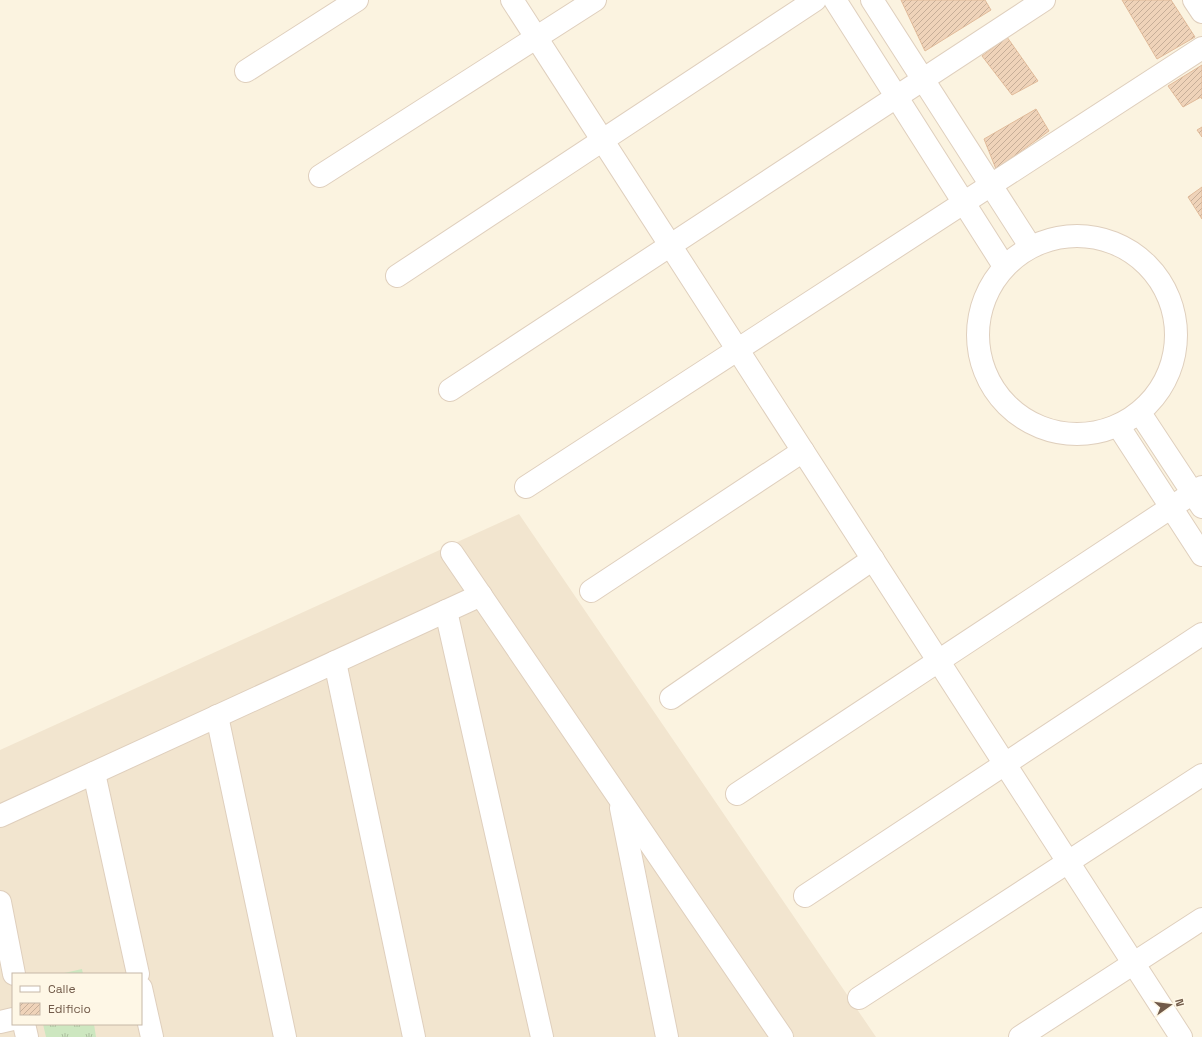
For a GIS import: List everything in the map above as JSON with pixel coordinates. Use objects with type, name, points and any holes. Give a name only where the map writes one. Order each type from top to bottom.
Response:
[{"type":"street","points":[[246,71],[357,0]]},
{"type":"street","points":[[512,0],[737,351],[1181,1037]]},
{"type":"street","points":[[320,176],[594,0]]},
{"type":"street","points":[[397,276],[816,0]]},
{"type":"street","points":[[835,0],[1004,266]]},
{"type":"street","points":[[872,0],[1030,246]]},
{"type":"street","points":[[450,390],[1044,0]]},
{"type":"street","points":[[1194,0],[1202,12]]},
{"type":"street","points":[[526,487],[1202,48]]},
{"type":"street","points":[[1061,236],[1094,236],[1100,238],[1124,247],[1150,267],[1168,294],[1176,326],[1174,358],[1162,389],[1140,413],[1119,427],[1086,436],[1051,432],[1020,418],[996,394],[980,362],[977,328],[985,294],[1004,266],[1030,246],[1061,236]]},
{"type":"street","points":[[737,794],[1171,507],[1199,496],[1140,413]]},
{"type":"street","points":[[1119,427],[1202,555]]},
{"type":"street","points":[[591,591],[803,451]]},
{"type":"street","points":[[452,553],[782,1037]]},
{"type":"street","points":[[671,698],[873,559]]},
{"type":"street","points":[[0,816],[481,595]]},
{"type":"street","points":[[446,611],[542,1037]]},
{"type":"street","points":[[805,896],[1202,634]]},
{"type":"street","points":[[335,662],[414,1037]]},
{"type":"street","points":[[217,716],[285,1037]]},
{"type":"street","points":[[94,773],[138,973]]},
{"type":"street","points":[[859,998],[1202,774]]},
{"type":"street","points":[[619,798],[667,1037]]},
{"type":"street","points":[[0,902],[14,973]]},
{"type":"street","points":[[1020,1037],[1202,919]]},
{"type":"street","points":[[142,992],[152,1037]]},
{"type":"street","points":[[0,1022],[12,1019]]},
{"type":"street","points":[[24,1025],[27,1037]]},
{"type":"shaded area","points":[[519,514],[876,1037],[0,1037],[0,750]]},
{"type":"green space","points":[[82,969],[83,973],[64,973]]},
{"type":"green space","points":[[43,1025],[94,1025],[96,1037],[46,1037]]},
{"type":"building","points":[[901,0],[985,0],[991,10],[925,51]]},
{"type":"building","points":[[1122,0],[1171,0],[1195,37],[1157,59]]},
{"type":"building","points":[[1007,37],[1038,81],[1012,95],[982,56]]},
{"type":"building","points":[[1202,65],[1202,99],[1201,97],[1183,107],[1168,86]]},
{"type":"building","points":[[1036,109],[1049,131],[996,169],[984,139]]},
{"type":"building","points":[[1202,127],[1202,137],[1197,130]]},
{"type":"building","points":[[1202,187],[1202,219],[1188,197]]}]
